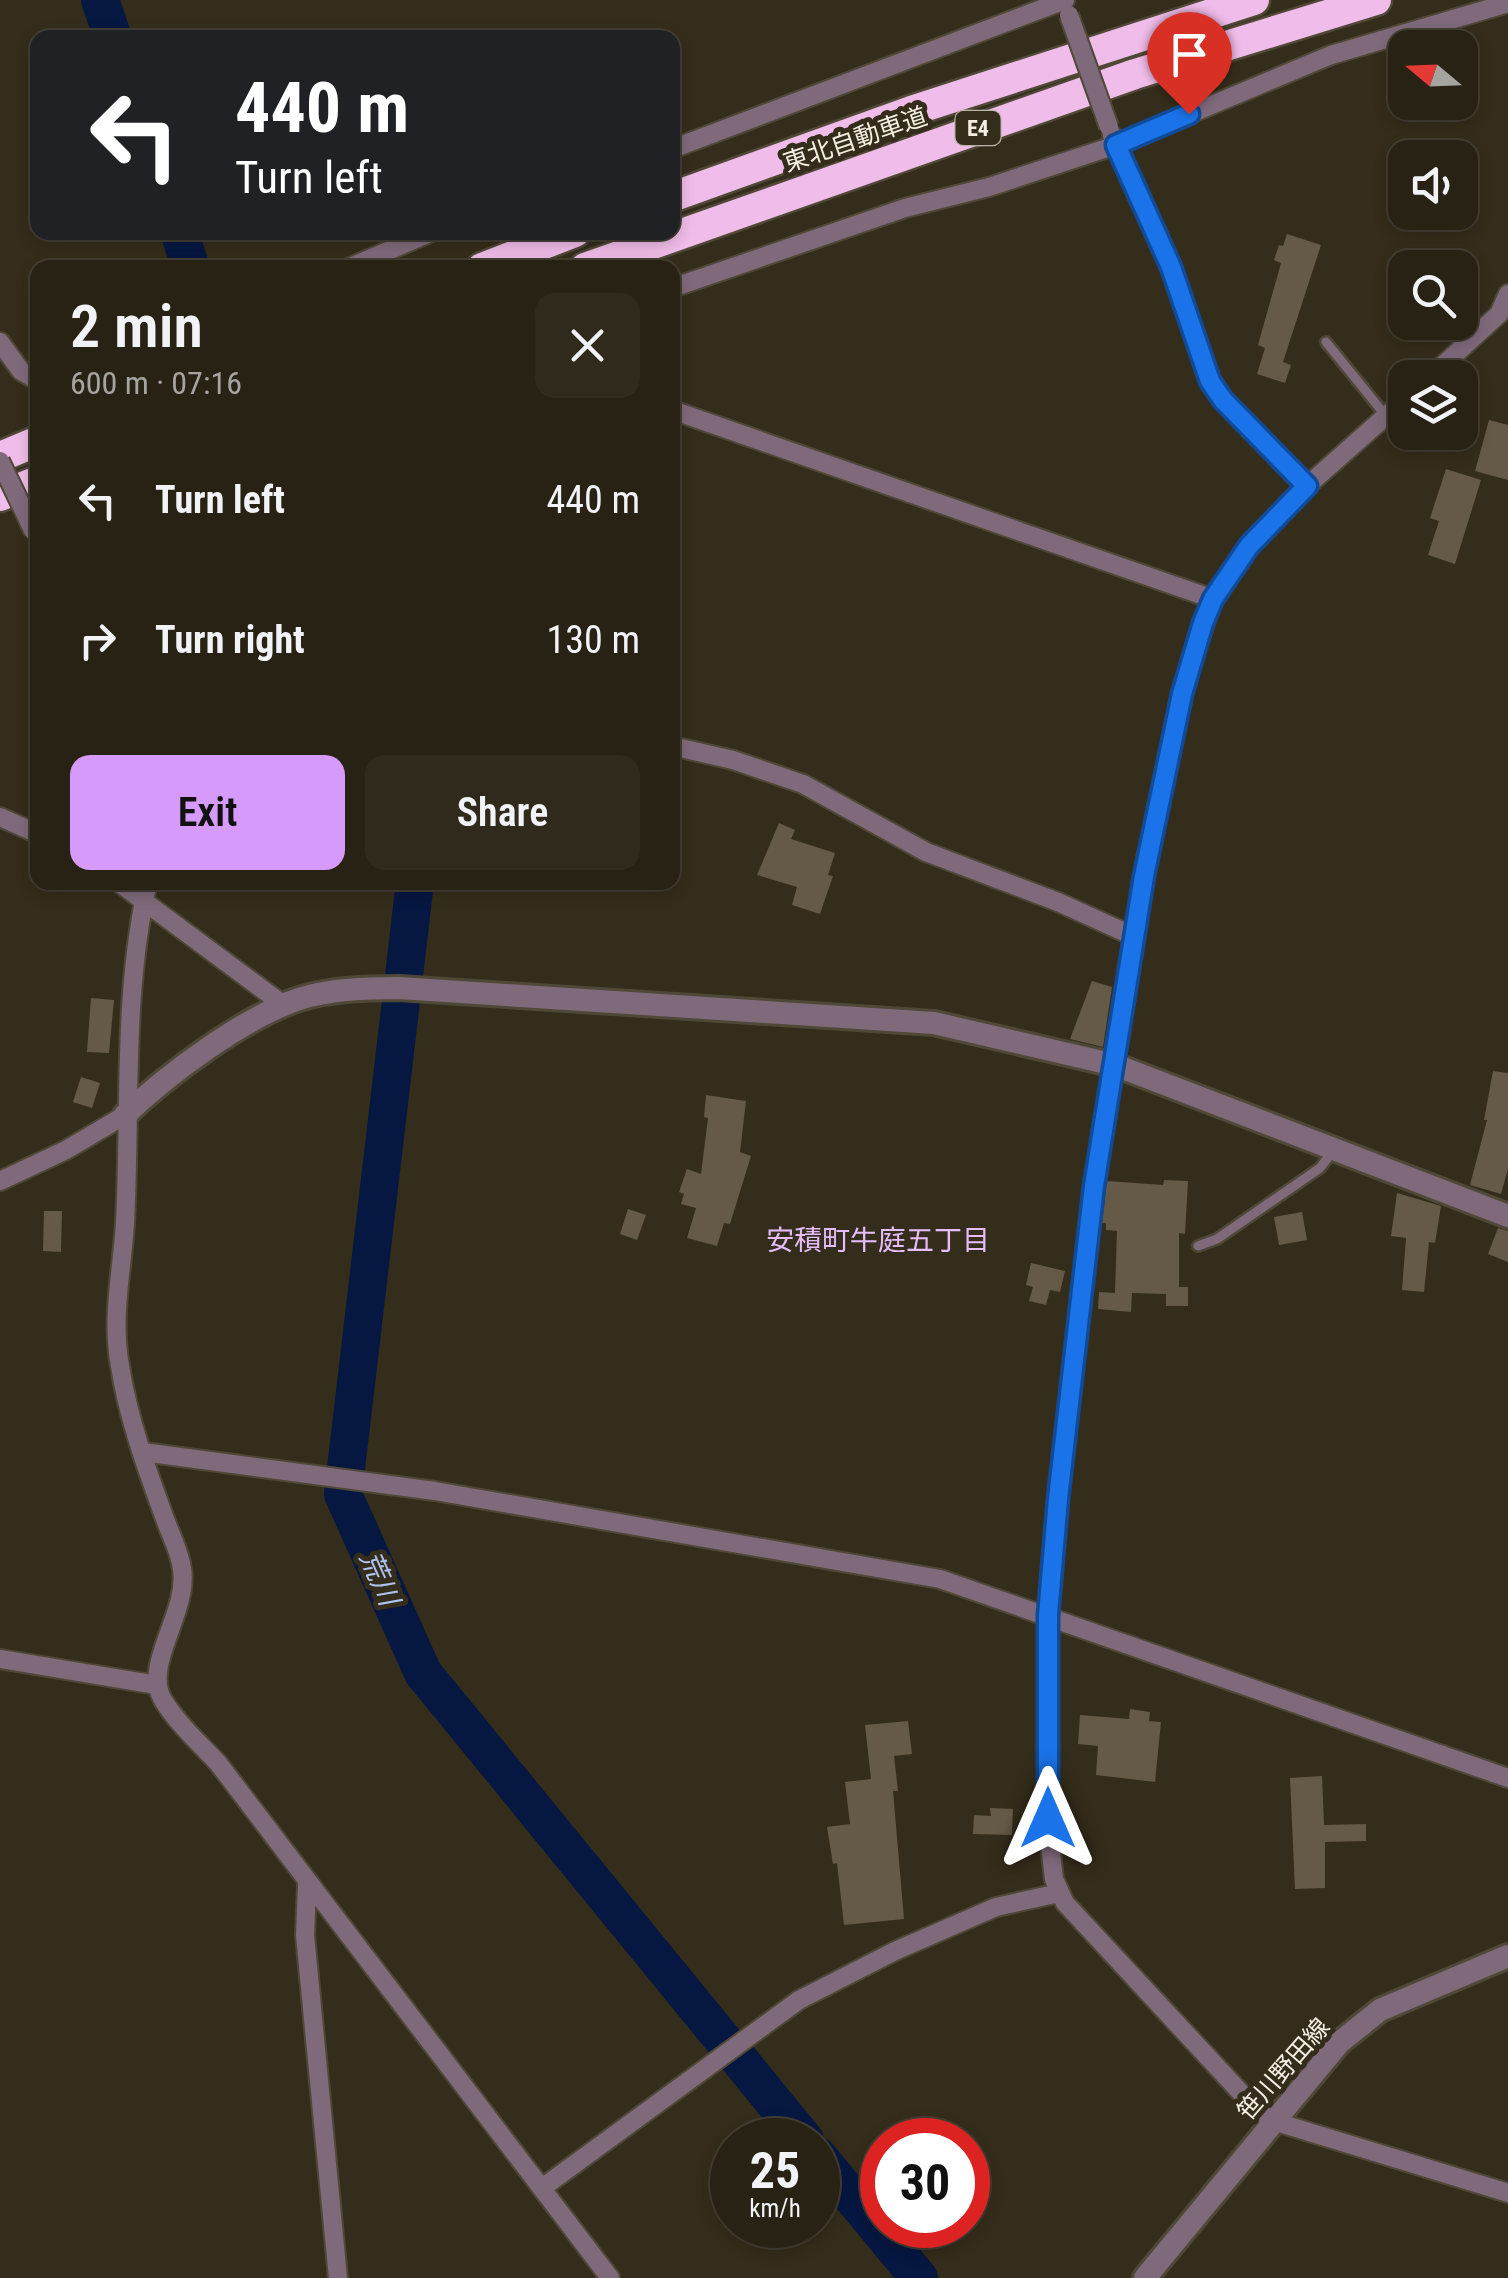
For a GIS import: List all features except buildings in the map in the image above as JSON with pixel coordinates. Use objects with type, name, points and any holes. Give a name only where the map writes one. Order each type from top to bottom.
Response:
[{"type":"highway","name":"東北自動車道","points":[[680,194],[911,112],[1254,0]]},
{"type":"highway","name":"東北自動車道","points":[[680,234],[1135,74],[1376,0]]},
{"type":"highway","points":[[503,260],[554,240]]},
{"type":"highway","name":"東北自動車道","points":[[608,260],[664,240]]},
{"type":"highway","points":[[0,459],[30,446]]},
{"type":"highway","points":[[0,496],[30,484]]},
{"type":"street","points":[[680,146],[1064,4],[1112,136],[1171,267],[1210,381],[1223,400],[1307,486]]},
{"type":"street","points":[[680,285],[905,208],[988,187],[1112,136],[1331,56],[1508,4]]},
{"type":"street","points":[[367,260],[413,240]]},
{"type":"street","points":[[1449,360],[1499,314],[1508,294]]},
{"type":"street","points":[[0,342],[21,372],[30,377]]},
{"type":"street","points":[[680,413],[1213,599]]},
{"type":"street","points":[[1386,416],[1307,486],[1249,546],[1213,599],[1182,694],[1133,936],[1094,1186],[1048,1615],[1048,1818],[1052,1869],[1059,1893],[1256,2109],[1272,2121],[1508,2193]]},
{"type":"street","points":[[0,459],[30,522]]},
{"type":"street","points":[[680,748],[733,760],[803,784],[926,852],[1058,902],[1133,936]]},
{"type":"street","points":[[0,817],[30,830]]},
{"type":"street","points":[[128,890],[285,1006]]},
{"type":"street","points":[[146,890],[131,1005],[117,1347],[124,1390],[177,1550],[184,1583],[158,1669],[157,1685],[163,1700],[218,1764],[610,2278]]},
{"type":"street","points":[[0,1181],[66,1150],[126,1115],[171,1076],[244,1027],[285,1006],[318,995],[400,988],[934,1023],[1115,1064],[1508,1216]]},
{"type":"street","points":[[144,1452],[435,1491],[940,1579],[1508,1778]]},
{"type":"street","points":[[0,1659],[157,1685]]},
{"type":"street","points":[[307,1885],[305,1935],[338,2278]]},
{"type":"street","points":[[542,2188],[799,2000],[895,1951],[996,1907],[1059,1893]]},
{"type":"street","name":"笹川野田線","points":[[1146,2278],[1316,2067],[1359,2025],[1380,2010],[1508,1956]]},
{"type":"lane","points":[[1326,342],[1386,416]]},
{"type":"lane","points":[[1198,1246],[1217,1240],[1320,1168],[1335,1149]]},
{"type":"waterway","name":"荒川","points":[[100,0],[110,30]]},
{"type":"waterway","name":"荒川","points":[[182,240],[188,260]]},
{"type":"waterway","name":"荒川","points":[[414,890],[343,1494],[423,1673],[787,2118]]},
{"type":"waterway","name":"荒川","points":[[840,2183],[919,2278]]},
{"type":"district","name":"安積町牛庭五丁目","points":[[878,1240]]},
{"type":"route","points":[[1048,1818],[1048,1615],[1058,1499],[1094,1186],[1144,876],[1182,694],[1213,599],[1249,546],[1307,486],[1223,400],[1210,381],[1171,267],[1116,145],[1189,114]]}]
